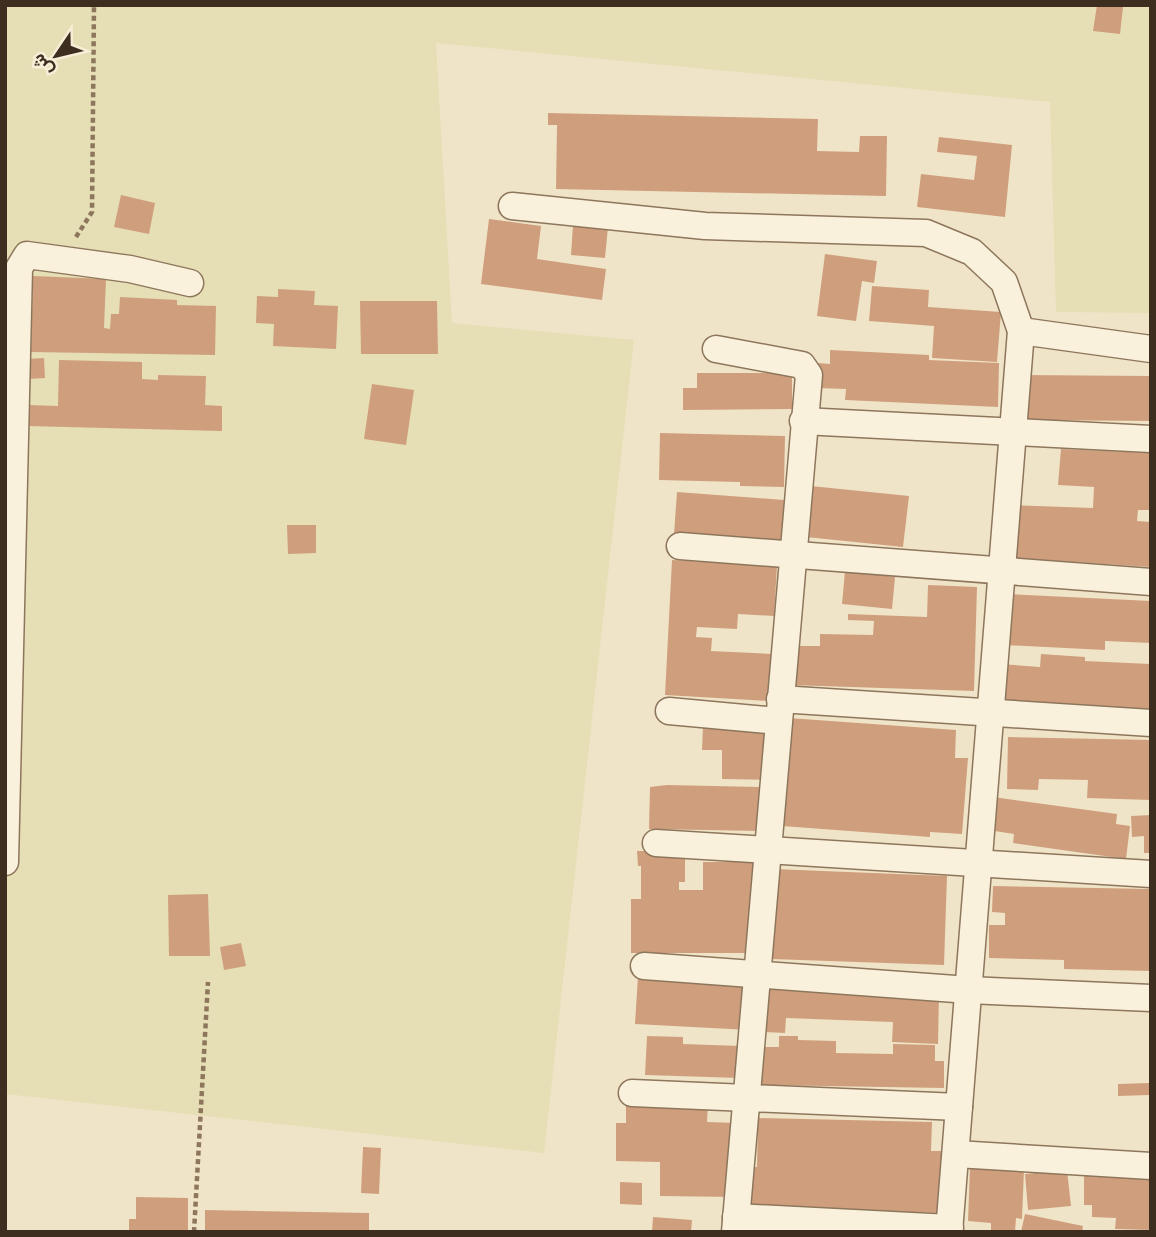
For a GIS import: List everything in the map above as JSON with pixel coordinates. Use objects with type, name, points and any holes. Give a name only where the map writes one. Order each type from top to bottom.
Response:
[{"type":"street","points":[[512,206],[705,226],[926,233],[972,252],[1004,282],[1021,331],[950,1230],[736,1225],[808,375],[802,365],[716,349]]},
{"type":"street","points":[[5,862],[19,268],[27,255],[58,258],[190,283]]},
{"type":"street","points":[[1021,331],[1151,349]]},
{"type":"street","points":[[803,421],[1151,439]]},
{"type":"street","points":[[680,546],[792,552],[1151,582]]},
{"type":"street","points":[[669,711],[991,713],[1151,723]]},
{"type":"street","points":[[656,844],[1151,874]]},
{"type":"street","points":[[644,966],[969,990],[1151,998]]},
{"type":"street","points":[[632,1093],[959,1107]]},
{"type":"street","points":[[956,1153],[1151,1166]]},
{"type":"path","points":[[58,258],[85,227],[92,212],[94,5]]},
{"type":"path","points":[[194,1232],[208,982]]},
{"type":"shaded area","points":[[5,5],[1151,5],[1151,313],[1056,312],[1050,102],[436,43],[452,323],[634,340],[544,1153],[5,1094]]},
{"type":"building","points":[[1097,5],[1123,7],[1120,34],[1093,31]]},
{"type":"building","points":[[548,113],[818,119],[817,151],[859,152],[860,136],[887,136],[886,196],[556,189],[557,125],[548,125]]},
{"type":"building","points":[[939,137],[1012,145],[1005,217],[917,207],[921,174],[974,180],[977,156],[937,152]]},
{"type":"building","points":[[121,195],[155,203],[149,234],[114,227]]},
{"type":"building","points":[[489,219],[541,226],[537,259],[606,269],[602,300],[481,284]]},
{"type":"building","points":[[573,225],[608,227],[605,258],[571,255]]},
{"type":"building","points":[[825,254],[877,261],[874,283],[862,281],[856,321],[817,316]]},
{"type":"building","points":[[33,276],[106,279],[104,328],[110,329],[111,314],[119,314],[120,297],[177,300],[177,305],[216,306],[215,355],[31,352]]},
{"type":"building","points":[[872,286],[929,290],[928,307],[1001,312],[997,362],[932,358],[934,326],[869,321]]},
{"type":"building","points":[[278,289],[315,291],[314,305],[338,306],[336,349],[273,346],[274,324],[256,323],[257,296],[278,297]]},
{"type":"building","points":[[360,301],[437,301],[438,354],[361,354]]},
{"type":"building","points":[[830,350],[929,355],[929,360],[999,363],[998,407],[845,400],[846,389],[816,388],[818,363],[830,364]]},
{"type":"building","points":[[44,358],[45,378],[27,379],[27,359]]},
{"type":"building","points":[[59,360],[142,362],[142,379],[158,380],[158,375],[206,376],[205,405],[222,406],[222,431],[28,426],[28,405],[58,406]]},
{"type":"building","points":[[697,373],[792,373],[792,409],[683,410],[683,388],[697,388]]},
{"type":"building","points":[[1023,375],[1151,376],[1151,421],[1023,420]]},
{"type":"building","points":[[372,384],[414,390],[406,445],[364,439]]},
{"type":"building","points":[[660,433],[785,436],[784,487],[740,486],[740,482],[659,480]]},
{"type":"building","points":[[1061,449],[1151,453],[1151,510],[1138,510],[1137,521],[1151,522],[1151,567],[1009,558],[1012,505],[1093,508],[1094,487],[1058,485]]},
{"type":"building","points":[[811,486],[909,496],[903,547],[806,537]]},
{"type":"building","points":[[677,492],[784,500],[781,543],[674,534]]},
{"type":"building","points":[[287,525],[316,525],[316,553],[288,554]]},
{"type":"building","points":[[672,560],[777,566],[774,616],[738,614],[737,629],[697,627],[696,637],[712,638],[711,651],[772,654],[769,701],[665,695]]},
{"type":"building","points":[[845,571],[895,577],[892,609],[842,604]]},
{"type":"building","points":[[928,585],[977,587],[974,691],[790,685],[790,646],[820,646],[820,634],[873,635],[874,621],[848,620],[848,614],[927,617]]},
{"type":"building","points":[[1006,594],[1151,601],[1151,643],[1105,641],[1105,650],[1004,645]]},
{"type":"building","points":[[1041,654],[1085,657],[1085,661],[1151,664],[1151,712],[998,703],[1000,664],[1040,667]]},
{"type":"building","points":[[789,718],[956,730],[955,758],[968,758],[962,834],[930,832],[930,837],[782,826],[788,774],[785,773]]},
{"type":"building","points":[[703,726],[773,728],[772,780],[722,779],[722,750],[702,750]]},
{"type":"building","points":[[1008,737],[1151,740],[1151,800],[1087,798],[1088,780],[1039,779],[1038,790],[1007,789]]},
{"type":"building","points":[[650,787],[760,787],[759,831],[649,829]]},
{"type":"building","points":[[993,797],[1117,814],[1116,824],[1130,826],[1126,859],[1013,843],[1014,834],[988,830]]},
{"type":"building","points":[[1151,815],[1151,853],[1144,853],[1144,836],[1132,837],[1131,816]]},
{"type":"building","points":[[637,851],[685,851],[685,882],[679,882],[679,890],[703,890],[703,862],[755,862],[756,953],[631,953],[631,899],[641,899],[641,866],[638,866]]},
{"type":"building","points":[[774,869],[947,876],[944,965],[771,959]]},
{"type":"building","points":[[993,886],[1151,889],[1151,971],[1064,969],[1064,960],[989,958],[989,925],[1005,925],[1005,913],[992,912]]},
{"type":"building","points":[[208,894],[210,956],[169,956],[168,895]]},
{"type":"building","points":[[241,943],[246,966],[224,970],[220,947]]},
{"type":"building","points":[[638,976],[751,982],[749,1030],[635,1024]]},
{"type":"building","points":[[766,988],[939,994],[938,1044],[892,1042],[893,1022],[786,1018],[785,1033],[764,1032]]},
{"type":"building","points":[[647,1036],[683,1037],[683,1044],[741,1046],[740,1078],[645,1075]]},
{"type":"building","points":[[779,1036],[798,1036],[798,1040],[836,1041],[836,1053],[893,1054],[893,1044],[935,1045],[935,1061],[944,1061],[944,1088],[761,1085],[761,1047],[779,1047]]},
{"type":"building","points":[[1150,1083],[1150,1095],[1118,1096],[1118,1084]]},
{"type":"building","points":[[708,1104],[707,1122],[739,1123],[735,1197],[660,1196],[660,1162],[616,1161],[616,1123],[626,1123],[626,1105]]},
{"type":"building","points":[[758,1118],[932,1122],[931,1151],[943,1151],[941,1213],[750,1206],[751,1167],[757,1167]]},
{"type":"building","points":[[363,1147],[381,1148],[379,1194],[361,1193]]},
{"type":"building","points":[[970,1167],[1024,1170],[1022,1219],[1016,1218],[1015,1232],[991,1231],[991,1223],[968,1221]]},
{"type":"building","points":[[1067,1170],[1071,1206],[1028,1210],[1025,1174]]},
{"type":"building","points":[[1084,1173],[1151,1175],[1151,1230],[1115,1229],[1116,1218],[1092,1217],[1092,1205],[1084,1205]]},
{"type":"building","points":[[620,1182],[642,1183],[642,1205],[620,1204]]},
{"type":"building","points":[[136,1197],[188,1198],[188,1232],[129,1232],[129,1219],[136,1219]]},
{"type":"building","points":[[205,1210],[369,1213],[369,1232],[205,1232]]},
{"type":"building","points":[[1025,1214],[1083,1226],[1082,1232],[1021,1232]]},
{"type":"building","points":[[653,1217],[692,1220],[691,1232],[652,1232]]}]
